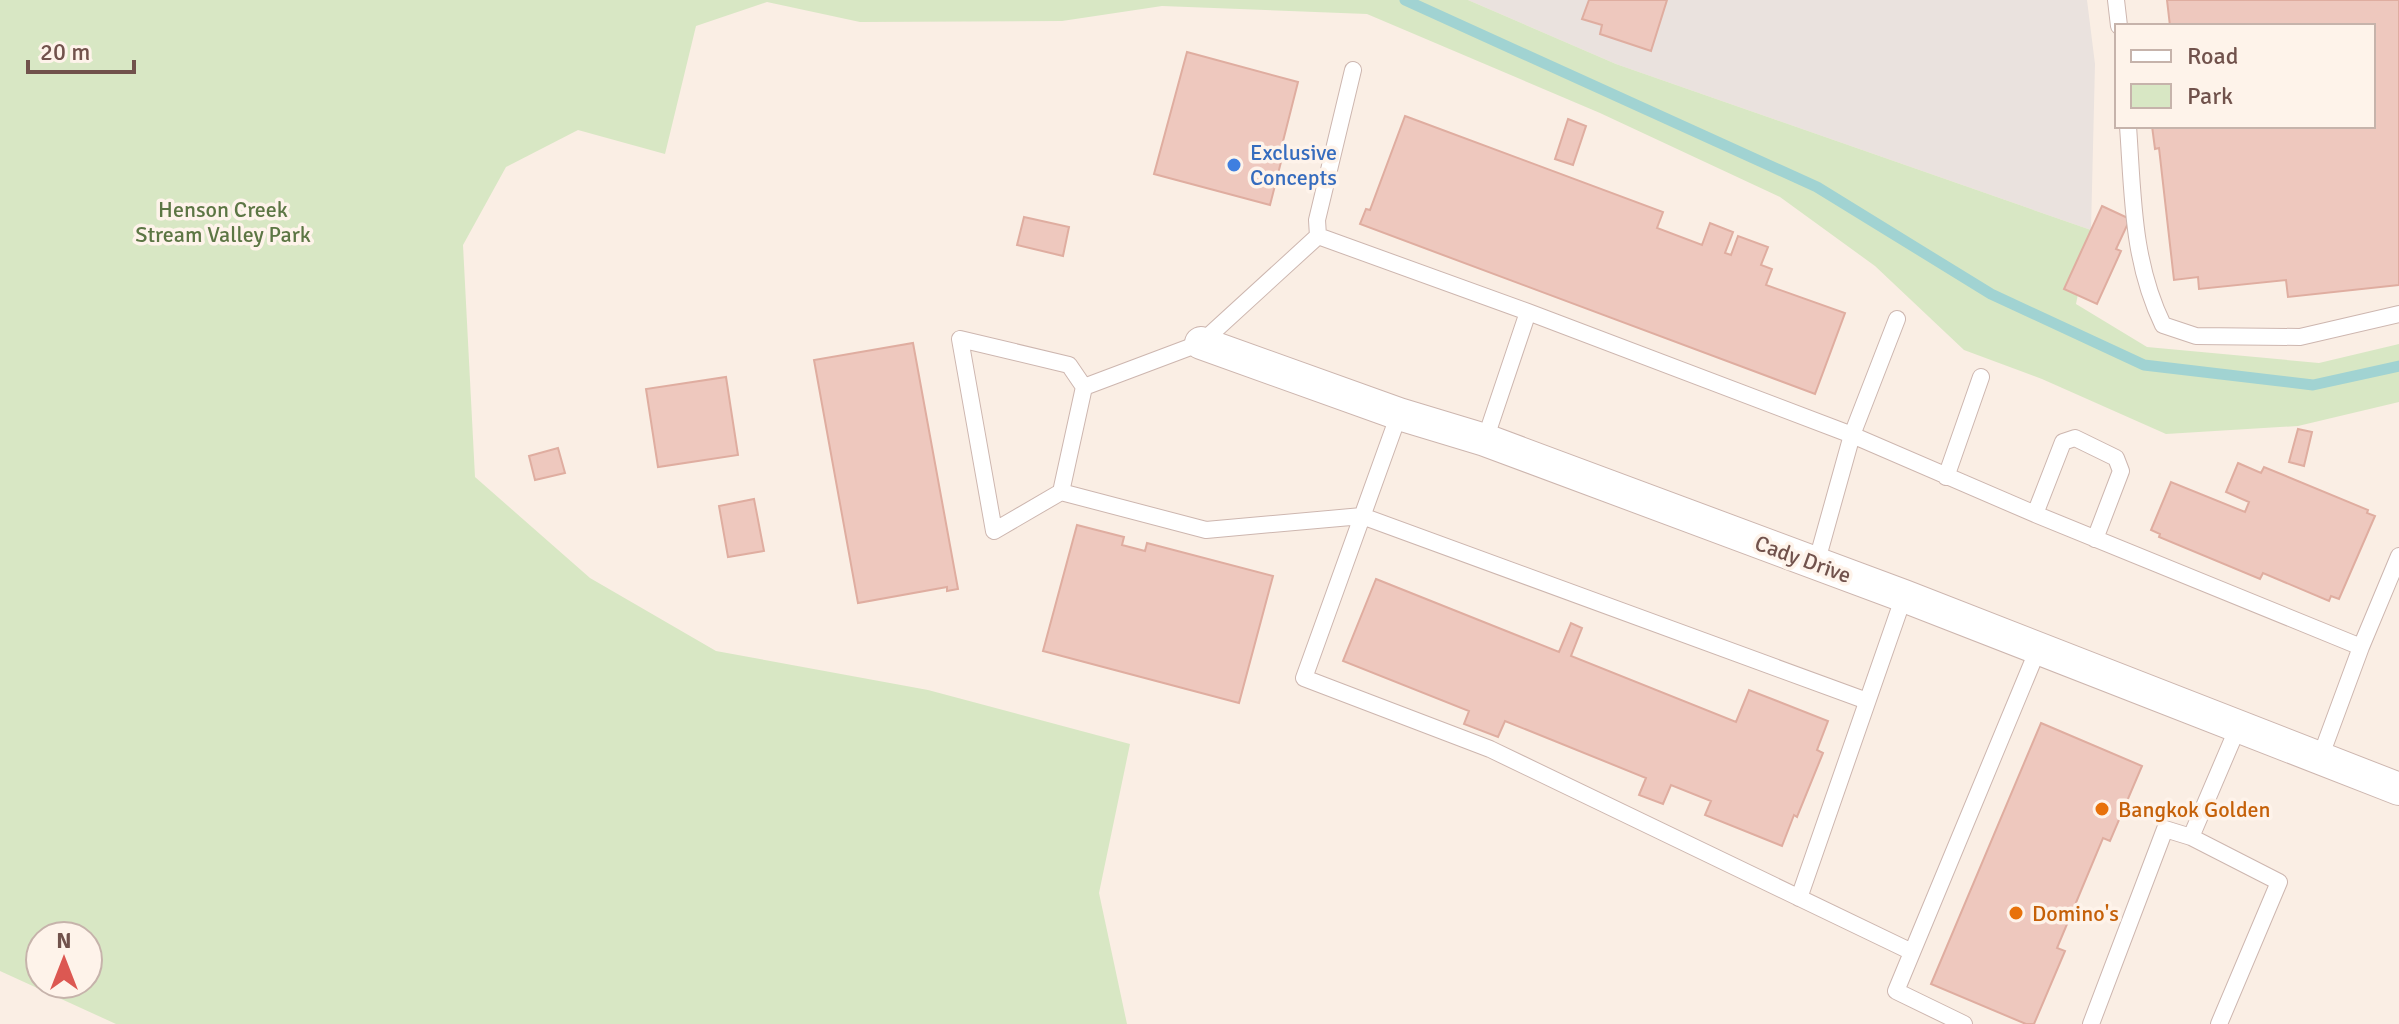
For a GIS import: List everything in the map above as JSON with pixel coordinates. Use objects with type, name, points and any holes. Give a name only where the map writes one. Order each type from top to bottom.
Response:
[{"type":"street","name":"Cady Drive","points":[[1201,343],[1399,414],[1485,440],[1904,596],[2399,789]]},
{"type":"lane","points":[[2116,0],[2119,24]]},
{"type":"lane","points":[[1318,236],[1317,220],[1353,70]]},
{"type":"lane","points":[[2128,128],[2137,248],[2150,298],[2163,325],[2196,336],[2300,337],[2399,314]]},
{"type":"lane","points":[[1318,236],[1852,435],[1946,477],[2361,647]]},
{"type":"lane","points":[[1084,387],[1201,343],[1318,236]]},
{"type":"lane","points":[[1485,440],[1528,312]]},
{"type":"lane","points":[[1816,564],[1852,435],[1897,319]]},
{"type":"lane","points":[[1061,492],[1084,387],[1069,365],[960,339],[994,531],[1061,492],[1206,530],[1362,516],[1867,701]]},
{"type":"lane","points":[[1946,477],[1981,377]]},
{"type":"lane","points":[[1399,414],[1304,678],[1490,749],[1912,952]]},
{"type":"lane","points":[[2035,514],[2063,442],[2075,438],[2116,458],[2121,471],[2095,539]]},
{"type":"lane","points":[[2320,758],[2399,556]]},
{"type":"lane","points":[[1799,898],[1904,596]]},
{"type":"lane","points":[[1964,1024],[1896,991],[2038,649]]},
{"type":"lane","points":[[2191,837],[2238,727]]},
{"type":"lane","points":[[2091,1024],[2165,829],[2191,837],[2279,882],[2219,1024]]},
{"type":"shaded area","points":[[1468,0],[2087,0],[2095,64],[2091,230],[1616,64]]},
{"type":"green space","name":"Henson Creek Stream Valley Park","points":[[0,0],[1468,0],[1616,64],[2091,230],[2076,304],[2147,347],[2319,363],[2399,344],[2399,402],[2298,426],[2166,434],[2042,379],[1964,350],[1875,266],[1780,197],[1600,113],[1367,14],[1162,6],[1062,21],[860,22],[767,2],[696,26],[665,154],[578,130],[506,167],[463,245],[475,477],[590,578],[716,651],[928,690],[1130,744],[1099,893],[1127,1024],[116,1024],[63,1000],[104,1000],[104,920],[24,920],[24,982],[0,971]]},
{"type":"building","points":[[1589,0],[1667,0],[1651,51],[1600,34],[1602,25],[1582,19]]},
{"type":"building","points":[[2167,0],[2399,0],[2399,285],[2288,297],[2286,280],[2199,289],[2198,277],[2174,280],[2159,148],[2155,149],[2152,128],[2375,128],[2375,24],[2170,24]]},
{"type":"building","points":[[1187,52],[1298,82],[1270,205],[1154,174]]},
{"type":"building","points":[[1405,116],[1663,212],[1657,228],[1702,245],[1710,223],[1733,232],[1725,253],[1731,255],[1738,236],[1768,247],[1761,265],[1772,269],[1766,285],[1845,313],[1815,394],[1360,224],[1366,209],[1370,210]]},
{"type":"building","points":[[1568,119],[1586,126],[1573,165],[1555,159]]},
{"type":"building","points":[[2102,206],[2130,219],[2116,249],[2121,251],[2097,304],[2064,289]]},
{"type":"building","points":[[1024,217],[1069,227],[1063,256],[1017,245]]},
{"type":"building","points":[[913,343],[958,589],[947,591],[947,587],[858,603],[814,360]]},
{"type":"building","points":[[726,377],[738,455],[658,467],[646,389]]},
{"type":"building","points":[[2298,429],[2312,432],[2304,466],[2289,462]]},
{"type":"building","points":[[558,448],[565,473],[535,480],[529,456]]},
{"type":"building","points":[[2238,463],[2261,473],[2264,467],[2368,510],[2367,513],[2375,516],[2339,599],[2331,596],[2329,601],[2263,573],[2260,579],[2159,537],[2160,534],[2151,530],[2171,482],[2245,512],[2249,502],[2226,492]]},
{"type":"building","points":[[754,499],[764,551],[728,557],[719,506]]},
{"type":"building","points":[[1077,525],[1124,537],[1122,545],[1145,551],[1147,543],[1273,576],[1239,703],[1043,651]]},
{"type":"building","points":[[1376,579],[1559,652],[1571,623],[1582,628],[1571,656],[1736,722],[1749,690],[1828,721],[1817,750],[1823,753],[1782,846],[1705,815],[1711,801],[1671,785],[1663,804],[1639,795],[1646,778],[1505,721],[1498,737],[1464,724],[1469,711],[1343,661]]},
{"type":"building","points":[[2041,723],[2142,766],[2110,841],[2103,838],[2057,948],[2065,951],[2034,1024],[2026,1024],[1931,984]]},
{"type":"waterway","points":[[1405,0],[1817,187],[1991,294],[2144,365],[2313,385],[2399,366]]},
{"type":"place","name":"Exclusive Concepts","points":[[1234,165]]},
{"type":"place","name":"Bangkok Golden","points":[[2102,809]]},
{"type":"place","name":"Domino's","points":[[2016,913]]}]
